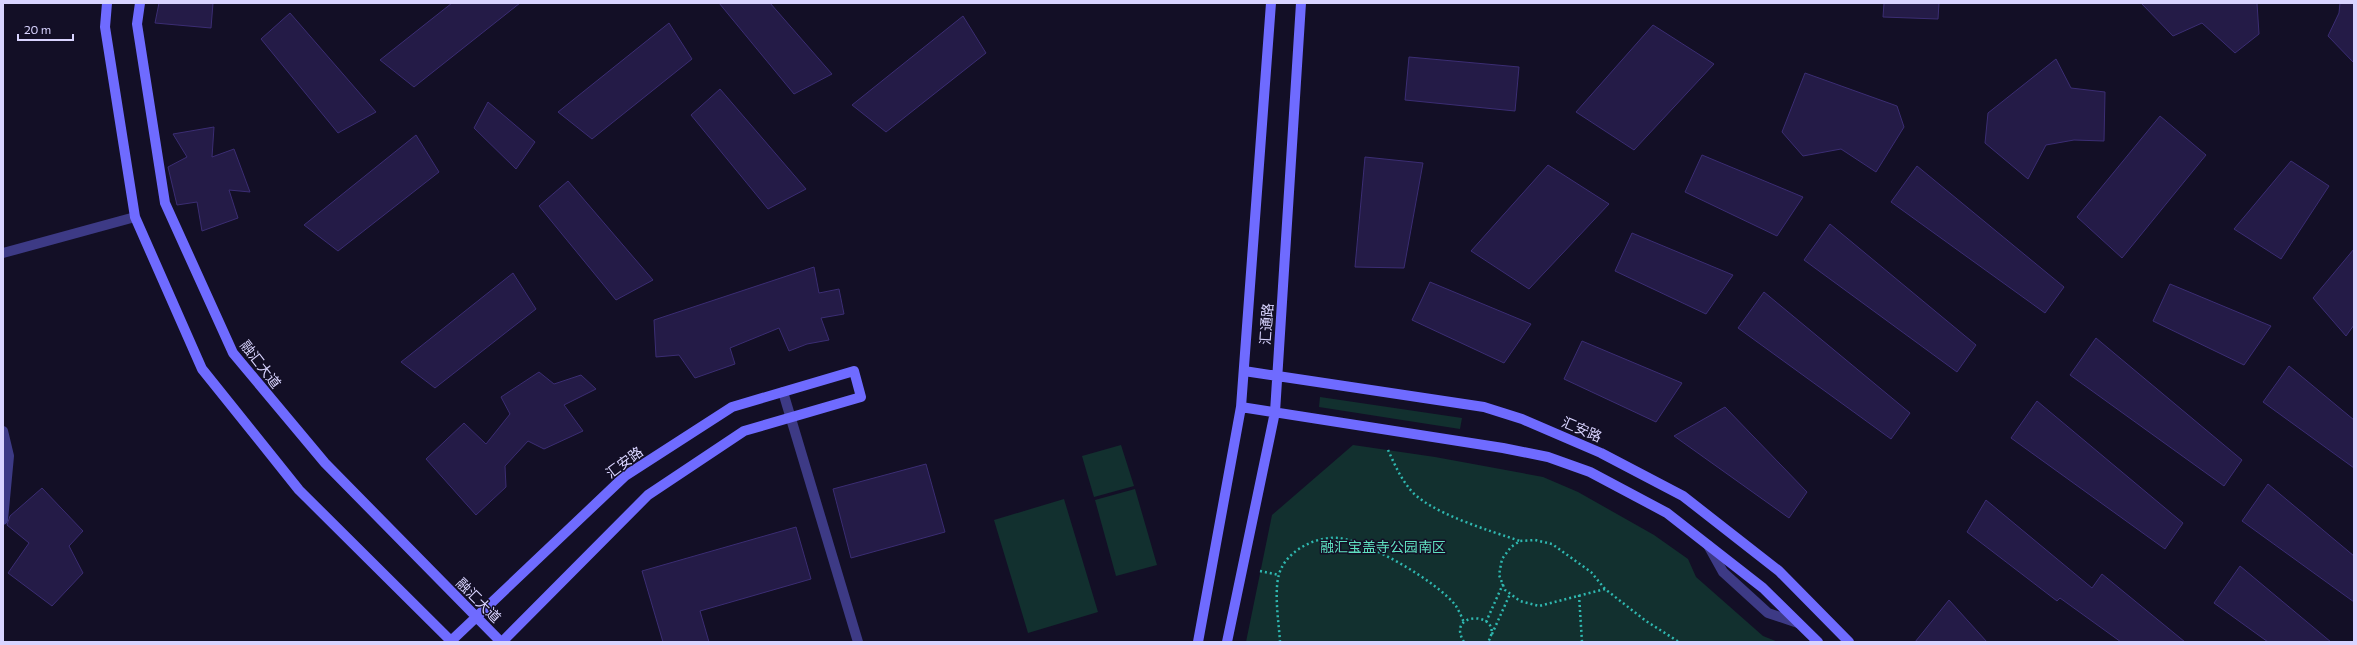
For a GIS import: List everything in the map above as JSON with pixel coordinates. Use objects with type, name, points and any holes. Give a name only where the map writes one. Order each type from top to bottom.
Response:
[{"type":"main road","points":[[107,3],[105,27],[135,217],[202,368],[298,490],[452,642]]},
{"type":"main road","name":"融汇大道","points":[[140,3],[137,24],[165,203],[233,353],[324,462],[501,642]]},
{"type":"main road","name":"汇通路","points":[[1198,642],[1241,407],[1271,3]]},
{"type":"main road","name":"汇通路","points":[[1227,642],[1275,412],[1301,3]]},
{"type":"main road","name":"汇安路","points":[[452,642],[625,476],[732,407],[854,371],[861,397],[790,418]]},
{"type":"main road","name":"汇安路","points":[[1244,371],[1484,407],[1522,419],[1602,453],[1683,496],[1779,571],[1848,642]]},
{"type":"main road","points":[[1241,407],[1548,457],[1590,472],[1667,513],[1763,588],[1818,642]]},
{"type":"main road","points":[[501,642],[648,495],[744,431],[790,418]]},
{"type":"street","points":[[3,253],[135,217]]},
{"type":"street","points":[[783,392],[858,642]]},
{"type":"street","points":[[3,431],[9,456],[3,520]]},
{"type":"street","points":[[1708,545],[1723,572],[1768,612],[1798,623]]},
{"type":"path","points":[[1388,450],[1409,490],[1427,504],[1480,527],[1520,541],[1535,540],[1552,544],[1591,572],[1605,589],[1646,621],[1679,642]]},
{"type":"path","points":[[1280,642],[1277,583],[1282,567],[1296,550],[1314,541],[1339,538],[1372,549],[1407,566],[1456,606],[1464,623]]},
{"type":"path","points":[[1520,541],[1511,547],[1502,559],[1499,575],[1505,590],[1520,601],[1539,606],[1561,602],[1579,594],[1605,589]]},
{"type":"path","points":[[1260,570],[1279,575]]},
{"type":"path","points":[[1486,622],[1503,584]]},
{"type":"path","points":[[1488,642],[1510,594]]},
{"type":"path","points":[[1579,594],[1582,642]]},
{"type":"path","points":[[1464,642],[1460,632],[1464,623],[1473,618],[1486,622],[1491,631],[1491,636]]},
{"type":"green space","points":[[1320,397],[1462,418],[1460,429],[1319,407]]},
{"type":"green space","points":[[1121,445],[1134,486],[1094,497],[1082,456]]},
{"type":"green space","name":"融汇宝盖寺公园南区","points":[[1353,445],[1435,457],[1543,477],[1578,492],[1654,535],[1688,559],[1696,577],[1763,636],[1778,642],[1246,642],[1272,515]]},
{"type":"green space","points":[[1135,489],[1157,565],[1116,576],[1095,500]]},
{"type":"green space","points":[[1064,499],[1098,612],[1028,633],[994,520]]},
{"type":"building","points":[[159,3],[213,3],[211,28],[155,23]]},
{"type":"building","points":[[452,3],[520,3],[414,87],[380,60]]},
{"type":"building","points":[[719,3],[770,3],[832,74],[794,94]]},
{"type":"building","points":[[1884,3],[1939,3],[1938,19],[1883,17]]},
{"type":"building","points":[[2141,3],[2257,3],[2259,34],[2235,53],[2202,23],[2173,36]]},
{"type":"building","points":[[2340,3],[2354,3],[2354,63],[2328,36],[2339,13]]},
{"type":"building","points":[[290,13],[376,112],[338,133],[261,39]]},
{"type":"building","points":[[963,16],[986,53],[886,132],[852,105]]},
{"type":"building","points":[[669,23],[692,59],[592,139],[558,112]]},
{"type":"building","points":[[1653,25],[1714,64],[1634,150],[1576,112]]},
{"type":"building","points":[[1409,57],[1519,67],[1515,111],[1405,100]]},
{"type":"building","points":[[2056,59],[2071,88],[2105,92],[2104,141],[2074,140],[2046,145],[2028,179],[1985,143],[1988,113]]},
{"type":"building","points":[[1805,73],[1897,106],[1904,127],[1876,172],[1841,149],[1803,156],[1782,132]]},
{"type":"building","points":[[720,89],[806,189],[768,209],[691,115]]},
{"type":"building","points":[[488,102],[535,142],[516,169],[474,128]]},
{"type":"building","points":[[2160,116],[2206,155],[2122,258],[2077,217]]},
{"type":"building","points":[[214,127],[212,157],[234,149],[250,192],[229,190],[238,218],[202,231],[197,202],[177,205],[168,167],[187,157],[173,134]]},
{"type":"building","points":[[416,135],[439,172],[338,251],[304,225]]},
{"type":"building","points":[[1702,155],[1803,197],[1777,236],[1685,192]]},
{"type":"building","points":[[1365,157],[1423,163],[1404,268],[1355,267]]},
{"type":"building","points":[[2291,161],[2329,186],[2281,259],[2234,229]]},
{"type":"building","points":[[1548,165],[1609,204],[1529,289],[1471,251]]},
{"type":"building","points":[[1917,166],[2064,287],[2045,313],[1891,202]]},
{"type":"building","points":[[568,181],[653,280],[616,300],[539,206]]},
{"type":"building","points":[[1830,224],[1976,345],[1957,372],[1804,260]]},
{"type":"building","points":[[1632,233],[1733,275],[1706,314],[1615,271]]},
{"type":"building","points":[[2354,249],[2354,325],[2346,336],[2313,298]]},
{"type":"building","points":[[814,267],[819,293],[839,289],[844,314],[821,318],[829,340],[807,344],[789,351],[779,328],[730,348],[735,364],[695,378],[679,355],[656,357],[654,320]]},
{"type":"building","points":[[513,273],[536,309],[435,388],[401,362]]},
{"type":"building","points":[[1430,282],[1531,324],[1504,363],[1412,320]]},
{"type":"building","points":[[2170,284],[2271,326],[2244,365],[2153,321]]},
{"type":"building","points":[[1764,292],[1910,413],[1891,439],[1738,328]]},
{"type":"building","points":[[2096,338],[2242,460],[2224,486],[2070,375]]},
{"type":"building","points":[[1582,341],[1682,383],[1656,422],[1564,379]]},
{"type":"building","points":[[2289,366],[2354,420],[2354,468],[2263,402]]},
{"type":"building","points":[[539,372],[554,384],[581,375],[596,389],[564,405],[583,431],[544,449],[528,441],[505,466],[506,487],[476,515],[426,459],[464,423],[486,444],[510,414],[501,397]]},
{"type":"building","points":[[2037,401],[2183,523],[2165,549],[2011,438]]},
{"type":"building","points":[[1725,407],[1807,492],[1789,518],[1674,436]]},
{"type":"building","points":[[926,464],[945,532],[851,558],[833,489]]},
{"type":"building","points":[[2268,484],[2354,556],[2354,602],[2242,521]]},
{"type":"building","points":[[42,488],[83,531],[69,546],[83,573],[52,606],[8,573],[29,543],[7,525],[10,516]]},
{"type":"building","points":[[1986,500],[2092,588],[2102,574],[2185,642],[2121,642],[2060,598],[2057,601],[1967,532]]},
{"type":"building","points":[[796,527],[811,579],[700,611],[709,642],[663,642],[642,571]]},
{"type":"building","points":[[2240,566],[2331,642],[2268,642],[2214,603]]},
{"type":"building","points":[[1949,600],[1987,642],[1915,642]]}]
